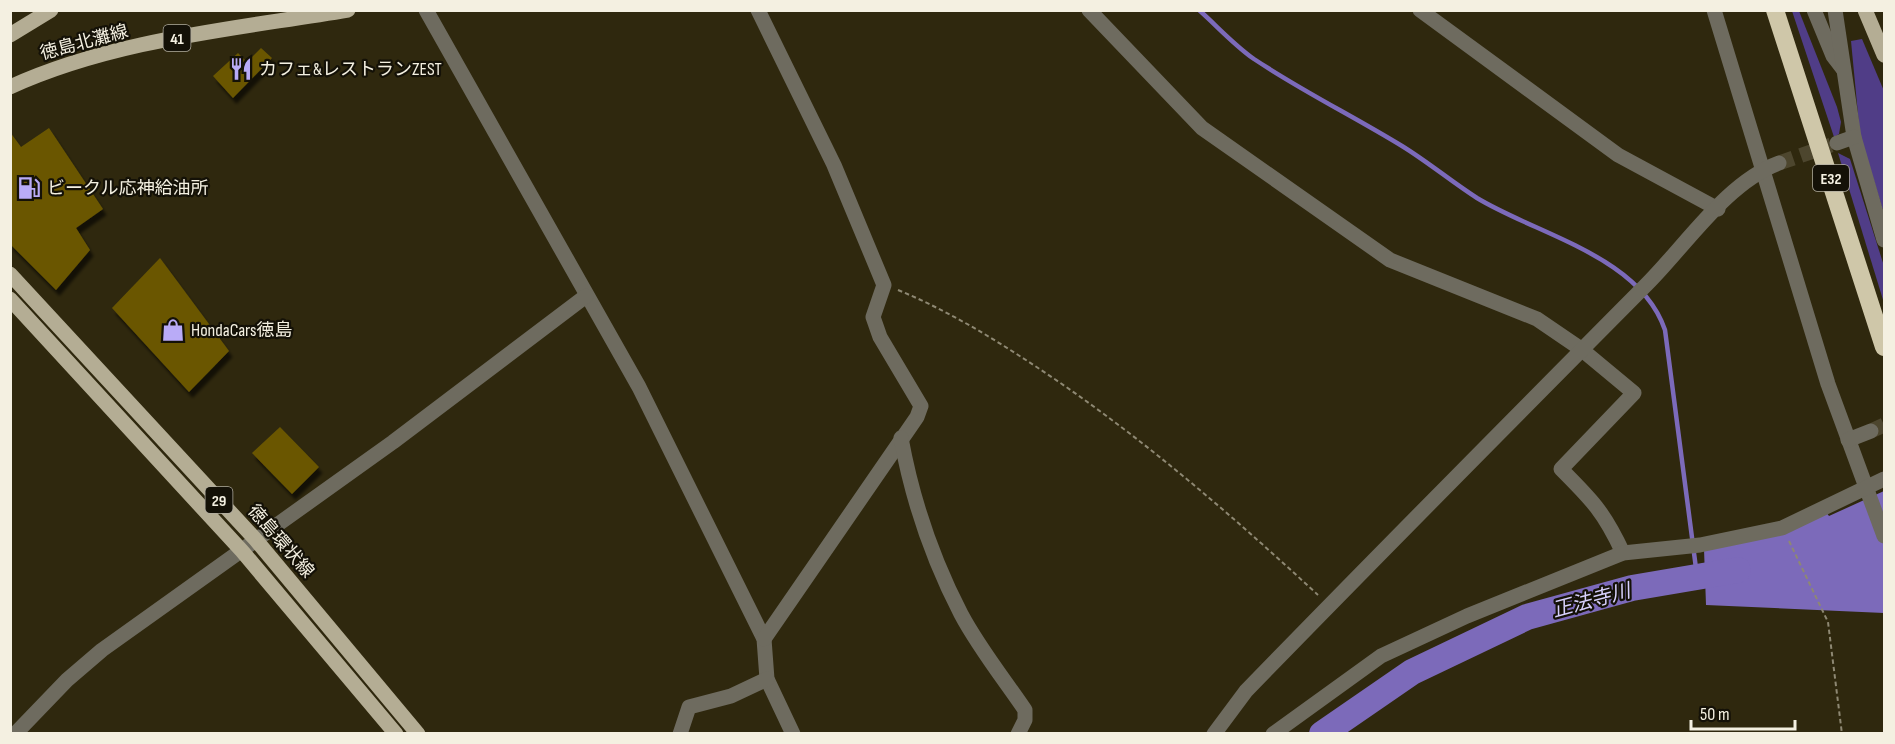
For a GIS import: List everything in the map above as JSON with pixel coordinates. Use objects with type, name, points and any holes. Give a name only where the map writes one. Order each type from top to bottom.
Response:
[{"type":"highway","name":"E32","points":[[1775,10],[1884,347]]},
{"type":"main road","name":"徳島北灘線","points":[[10,35],[51,10]]},
{"type":"main road","name":"徳島北灘線","points":[[10,87],[34,76],[97,57],[170,40],[348,10]]},
{"type":"main road","points":[[1865,10],[1884,55]]},
{"type":"main road","name":"徳島環状線","points":[[10,274],[256,540],[418,734]]},
{"type":"main road","name":"徳島環状線","points":[[10,299],[242,551],[396,734]]},
{"type":"street","points":[[426,10],[586,297],[639,387],[764,639],[767,679],[793,734]]},
{"type":"street","points":[[758,10],[834,165],[884,285],[873,317],[880,337],[921,406],[917,417],[764,639]]},
{"type":"street","points":[[1089,10],[1202,128],[1390,260],[1537,319],[1581,349],[1634,393],[1561,468],[1598,505],[1623,553]]},
{"type":"street","points":[[1420,10],[1618,155],[1718,209]]},
{"type":"street","points":[[1714,10],[1848,440],[1884,536]]},
{"type":"street","points":[[1814,10],[1833,56],[1845,72]]},
{"type":"street","points":[[1835,10],[1854,137],[1884,240]]},
{"type":"street","points":[[1837,143],[1854,137]]},
{"type":"street","points":[[1214,734],[1246,691],[1648,283],[1751,175],[1779,163]]},
{"type":"street","points":[[15,734],[67,680],[102,650],[393,442],[586,297]]},
{"type":"street","points":[[1848,440],[1871,431]]},
{"type":"street","points":[[901,438],[907,470],[939,568],[962,617],[1025,710],[1025,720],[1018,734]]},
{"type":"street","points":[[1273,734],[1381,656],[1467,616],[1623,553],[1693,545],[1782,528],[1867,493],[1884,478]]},
{"type":"street","points":[[680,734],[689,707],[731,696],[767,679]]},
{"type":"path","points":[[884,285],[934,305],[1000,342],[1086,400],[1143,442],[1252,534],[1329,606]]},
{"type":"path","points":[[1785,534],[1828,622],[1842,734]]},
{"type":"shaded area","points":[[1792,11],[1799,11],[1837,107],[1841,122],[1839,134],[1834,137]]},
{"type":"shaded area","points":[[1862,39],[1884,91],[1884,214],[1860,135],[1851,41]]},
{"type":"shaded area","points":[[1838,153],[1850,159],[1884,266],[1884,303]]},
{"type":"shaded area","points":[[1884,491],[1884,613],[1706,605],[1704,549],[1767,536],[1797,526],[1826,512],[1829,516]]},
{"type":"building","name":"カフェ&レストランZEST","points":[[261,48],[272,58],[233,98],[213,76],[238,53],[247,62]]},
{"type":"building","name":"ビークル応神給油所","points":[[49,128],[103,209],[76,228],[90,250],[56,290],[10,244],[10,132],[21,147]]},
{"type":"building","name":"HondaCars徳島","points":[[160,258],[229,351],[189,392],[112,308]]},
{"type":"building","points":[[280,427],[319,467],[292,494],[252,453]]},
{"type":"waterway","points":[[1199,10],[1240,48],[1272,71],[1402,146],[1477,198],[1584,250],[1611,265],[1634,283],[1652,305],[1665,330],[1697,576]]},
{"type":"waterway","name":"正法寺川","points":[[1322,734],[1412,672],[1527,617],[1632,588],[1738,570]]},
{"type":"tunnel","points":[[1779,163],[1831,145]]},
{"type":"tunnel","points":[[1871,431],[1884,425]]},
{"type":"place","name":"カフェ&レストランZEST","points":[[241,69]]},
{"type":"place","name":"ビークル応神給油所","points":[[29,188]]},
{"type":"place","name":"HondaCars徳島","points":[[173,330]]}]
